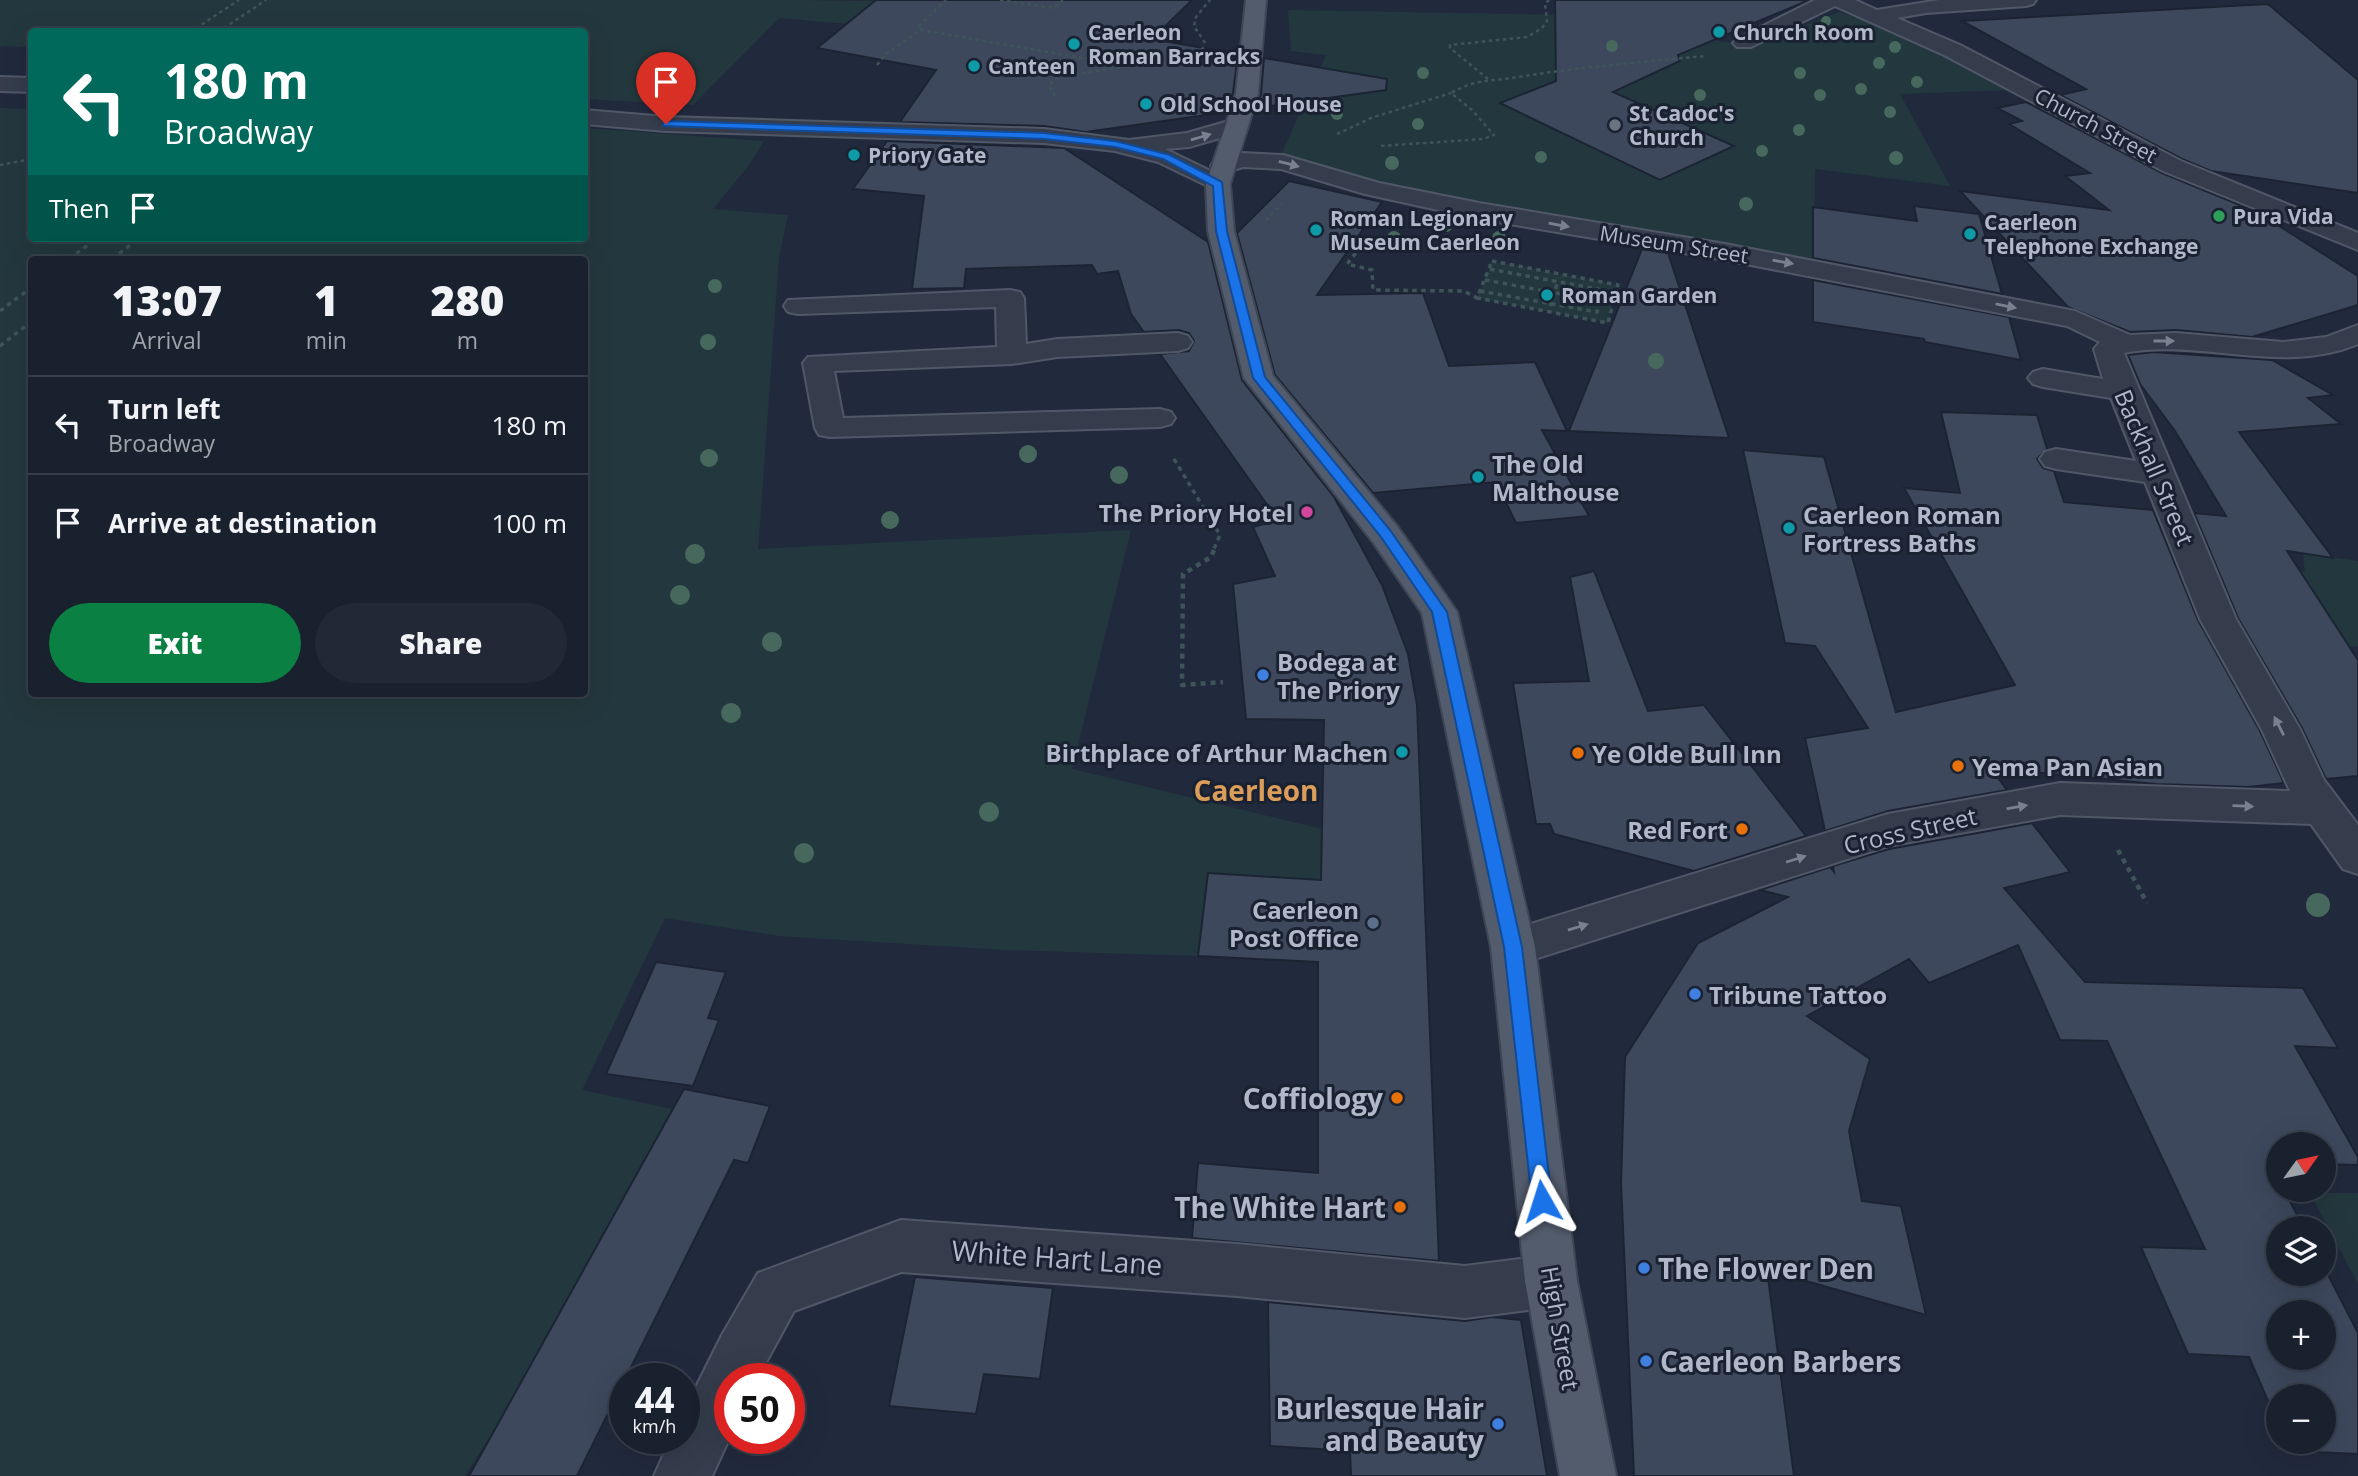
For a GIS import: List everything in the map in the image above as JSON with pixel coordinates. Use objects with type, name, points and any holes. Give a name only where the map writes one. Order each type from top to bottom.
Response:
[{"type":"main road","name":"High Street","points":[[1256,0],[1247,94],[1221,175],[1221,231],[1259,378],[1385,534],[1439,612],[1513,947],[1551,1281],[1588,1476]]},
{"type":"street","points":[[1744,43],[1831,0]]},
{"type":"street","name":"Church Street","points":[[1838,0],[1952,50],[2172,166],[2358,242]]},
{"type":"street","points":[[1877,16],[1926,7],[2026,0]]},
{"type":"street","points":[[0,84],[28,85]]},
{"type":"street","points":[[588,117],[666,124],[981,132],[1142,145],[1189,140],[1236,126]]},
{"type":"street","points":[[1115,144],[1221,175]]},
{"type":"street","name":"Museum Street","points":[[1221,175],[1241,160],[1283,162],[1374,188],[1479,211],[1725,252],[2075,319],[2123,342]]},
{"type":"street","points":[[798,306],[1010,298],[1012,355]]},
{"type":"street","points":[[2123,342],[2164,341],[2300,350],[2349,345]]},
{"type":"street","points":[[1160,418],[830,428],[818,363],[1012,355],[1057,348],[1178,342]]},
{"type":"street","name":"Backhall Street","points":[[2123,342],[2108,349],[2218,619],[2281,729],[2308,788],[2358,857]]},
{"type":"street","points":[[2043,379],[2124,391]]},
{"type":"street","points":[[2056,459],[2157,474]]},
{"type":"street","name":"Cross Street","points":[[1513,947],[1888,830],[2060,799],[2321,808]]},
{"type":"street","name":"White Hart Lane","points":[[682,1476],[741,1354],[776,1291],[901,1246],[1237,1269],[1465,1292],[1551,1281]]},
{"type":"path","points":[[196,28],[239,0]]},
{"type":"path","points":[[224,28],[266,0]]},
{"type":"path","points":[[946,0],[918,27],[923,31],[1099,61],[1167,64],[1186,60],[1206,44]]},
{"type":"path","points":[[1000,0],[1054,8],[1063,0]]},
{"type":"path","points":[[1207,57],[1206,44],[1194,26],[1195,18],[1210,0]]},
{"type":"path","points":[[1489,80],[1450,48],[1450,45],[1527,37],[1538,32],[1547,23],[1550,15],[1545,4],[1549,0]]},
{"type":"path","points":[[877,65],[886,54],[923,31]]},
{"type":"path","points":[[1331,136],[1371,118],[1451,93],[1473,81],[1517,77],[1550,70],[1693,58],[1730,50],[1744,43]]},
{"type":"path","points":[[1055,97],[1049,86],[1057,77],[1141,63]]},
{"type":"path","points":[[1376,146],[1483,139],[1494,135],[1472,110],[1451,93]]},
{"type":"path","points":[[0,165],[28,160]]},
{"type":"path","points":[[1263,224],[1288,198]]},
{"type":"path","points":[[1358,237],[1368,239],[1347,264],[1372,270],[1373,290],[1464,291],[1477,298],[1608,323],[1618,285],[1492,261],[1477,298]]},
{"type":"path","points":[[73,256],[92,242]]},
{"type":"path","points":[[116,256],[134,242]]},
{"type":"path","points":[[1480,291],[1597,312],[1603,290],[1489,269]]},
{"type":"path","points":[[1548,312],[1560,274]]},
{"type":"path","points":[[1485,280],[1600,301]]},
{"type":"path","points":[[0,311],[28,290]]},
{"type":"path","points":[[0,346],[28,324]]},
{"type":"path","points":[[1160,418],[1174,460],[1220,535],[1211,556],[1184,574],[1182,685],[1223,682]]},
{"type":"green space","points":[[0,0],[875,1],[858,25],[779,18],[693,105],[588,99],[588,28],[28,28],[28,47],[0,46]]},
{"type":"green space","points":[[1288,10],[1564,15],[1695,33],[1722,42],[1758,43],[1839,12],[1893,30],[2009,90],[1900,94],[1950,186],[1815,169],[1814,261],[1505,211],[1349,177],[1282,153],[1326,55],[1291,51]]},
{"type":"green space","points":[[0,108],[28,109],[28,242],[588,242],[588,128],[764,141],[749,165],[713,209],[788,215],[779,257],[758,549],[1131,530],[1072,769],[1322,829],[1357,831],[1357,882],[1208,874],[1198,956],[1007,950],[780,936],[665,918],[582,1090],[672,1109],[502,1417],[465,1476],[0,1476]]},
{"type":"green space","name":"Roman Garden","points":[[1492,261],[1618,285],[1608,323],[1477,298]]},
{"type":"green space","points":[[2303,553],[2358,561],[2358,647],[2349,646],[2330,618],[2230,611],[2226,558],[2305,572]]},
{"type":"green space","points":[[2336,1193],[2358,1193],[2358,1284],[2336,1242],[2336,1216],[2322,1216],[2315,1202],[2336,1202]]},
{"type":"building","points":[[876,0],[1192,0],[1152,39],[1238,54],[1233,93],[1227,112],[1086,132],[1044,126],[900,122],[936,70],[817,48]]},
{"type":"building","points":[[1555,0],[1809,0],[1678,55],[1680,61],[1613,92],[1734,146],[1660,180],[1500,103],[1556,81]]},
{"type":"building","points":[[2268,4],[2358,80],[2358,193],[2211,171],[2182,159],[2060,95],[2086,89],[1962,21]]},
{"type":"building","points":[[1264,58],[1387,79],[1386,90],[1256,108],[1261,94]]},
{"type":"building","points":[[2026,102],[2162,173],[2257,212],[2358,276],[2358,305],[2252,337],[2176,330],[2130,332],[2068,307],[1960,191],[2109,210],[2065,176],[2090,173],[2009,124],[2022,121],[1997,108]]},
{"type":"building","points":[[887,141],[1064,148],[1208,242],[1242,380],[1334,497],[1382,585],[1408,654],[1417,705],[1439,1261],[1192,1238],[1198,1163],[1318,1173],[1318,962],[1198,956],[1208,873],[1321,880],[1324,720],[1246,719],[1233,584],[1275,576],[1253,527],[1278,520],[1160,354],[1189,351],[1194,341],[1189,333],[1179,330],[1144,332],[1131,314],[1118,271],[1097,274],[1092,265],[966,269],[964,288],[912,289],[924,196],[853,189]]},
{"type":"building","points":[[1289,181],[1382,202],[1317,295],[1423,293],[1449,366],[1535,362],[1567,431],[1542,430],[1589,516],[1516,523],[1496,482],[1373,493],[1275,375],[1237,233]]},
{"type":"building","points":[[1914,206],[1979,214],[2002,294],[1813,258],[1813,207],[1917,221]]},
{"type":"building","points":[[1642,249],[1668,253],[1729,438],[1569,431]]},
{"type":"building","points":[[1813,280],[2009,317],[2021,360],[1925,342],[1924,339],[1813,322]]},
{"type":"building","points":[[2153,352],[2272,360],[2333,395],[2308,398],[2341,424],[2239,432],[2333,558],[2287,551],[2358,660],[2358,776],[2326,779],[2302,728],[2238,618],[2194,513],[2226,516],[2175,431],[2140,384],[2128,355]]},
{"type":"building","points":[[1941,412],[2037,415],[2047,449],[2037,459],[2043,468],[2054,471],[2064,502],[2153,510],[2198,620],[2260,731],[2284,783],[2248,787],[2156,784],[1991,768],[2007,790],[1888,811],[1825,831],[1805,738],[1868,728],[1815,646],[1785,643],[1743,450],[1824,457],[1896,712],[2015,685],[1904,488],[1960,493]]},
{"type":"building","points":[[1594,571],[1648,711],[1704,705],[1806,836],[1694,871],[1554,834],[1550,824],[1536,824],[1513,683],[1589,681],[1570,577]]},
{"type":"building","points":[[2032,823],[2070,872],[2004,888],[2085,982],[2303,988],[2338,1048],[2295,1046],[2358,1157],[2358,1165],[2336,1164],[2336,1132],[2266,1132],[2266,1202],[2290,1202],[2298,1216],[2266,1216],[2266,1286],[2334,1286],[2358,1333],[2358,1454],[2336,1453],[2336,1384],[2266,1384],[2266,1396],[2249,1357],[2188,1354],[2141,1247],[2205,1249],[2107,1041],[2060,1040],[2018,945],[1929,983],[1909,959],[1807,1016],[1870,1059],[1849,1131],[1862,1201],[1901,1206],[1926,1315],[1767,1270],[1794,1476],[1634,1476],[1621,1183],[1625,1057],[1698,943],[1788,897],[1760,890],[1830,867],[1834,872],[1833,866],[1889,849]]},
{"type":"building","points":[[656,962],[726,972],[708,1018],[719,1020],[693,1086],[606,1074]]},
{"type":"building","points":[[684,1089],[770,1106],[748,1163],[734,1160],[633,1363],[609,1363],[609,1412],[577,1476],[469,1476]]},
{"type":"building","points":[[915,1277],[1053,1288],[1040,1379],[984,1374],[976,1414],[889,1406]]},
{"type":"building","points":[[1268,1302],[1465,1321],[1492,1317],[1521,1320],[1547,1476],[1351,1476],[1350,1451],[1270,1446]]},
{"type":"place","name":"Church Room","points":[[1719,32]]},
{"type":"place","name":"Caerleon Roman Barracks","points":[[1074,44]]},
{"type":"place","name":"Canteen","points":[[974,66]]},
{"type":"place","name":"Old School House","points":[[1146,104]]},
{"type":"place","name":"St Cadoc's Church","points":[[1615,125]]},
{"type":"place","name":"Priory Gate","points":[[854,155]]},
{"type":"place","name":"Pura Vida","points":[[2219,216]]},
{"type":"place","name":"Roman Legionary Museum Caerleon","points":[[1316,230]]},
{"type":"place","name":"Caerleon Telephone Exchange","points":[[1970,234]]},
{"type":"place","name":"Roman Garden","points":[[1547,295]]},
{"type":"place","name":"The Old Malthouse","points":[[1478,477]]},
{"type":"place","name":"The Priory Hotel","points":[[1307,512]]},
{"type":"place","name":"Caerleon Roman Fortress Baths","points":[[1789,528]]},
{"type":"place","name":"Bodega at The Priory","points":[[1263,675]]},
{"type":"place","name":"Birthplace of Arthur Machen","points":[[1402,752]]},
{"type":"place","name":"Ye Olde Bull Inn","points":[[1578,753]]},
{"type":"place","name":"Yema Pan Asian","points":[[1958,766]]},
{"type":"place","name":"Red Fort","points":[[1742,829]]},
{"type":"place","name":"Caerleon Post Office","points":[[1373,923]]},
{"type":"place","name":"Tribune Tattoo","points":[[1695,994]]},
{"type":"place","name":"Coffiology","points":[[1397,1098]]},
{"type":"place","name":"The White Hart","points":[[1400,1207]]},
{"type":"place","name":"The Flower Den","points":[[1644,1268]]},
{"type":"place","name":"Caerleon Barbers","points":[[1646,1361]]},
{"type":"place","name":"Burlesque Hair and Beauty","points":[[1498,1424]]},
{"type":"district","name":"Caerleon","points":[[1256,790]]},
{"type":"route","points":[[666,124],[955,131],[1044,136],[1115,144],[1166,157],[1219,184],[1221,231],[1259,378],[1385,534],[1439,612],[1513,947],[1542,1201]]}]
